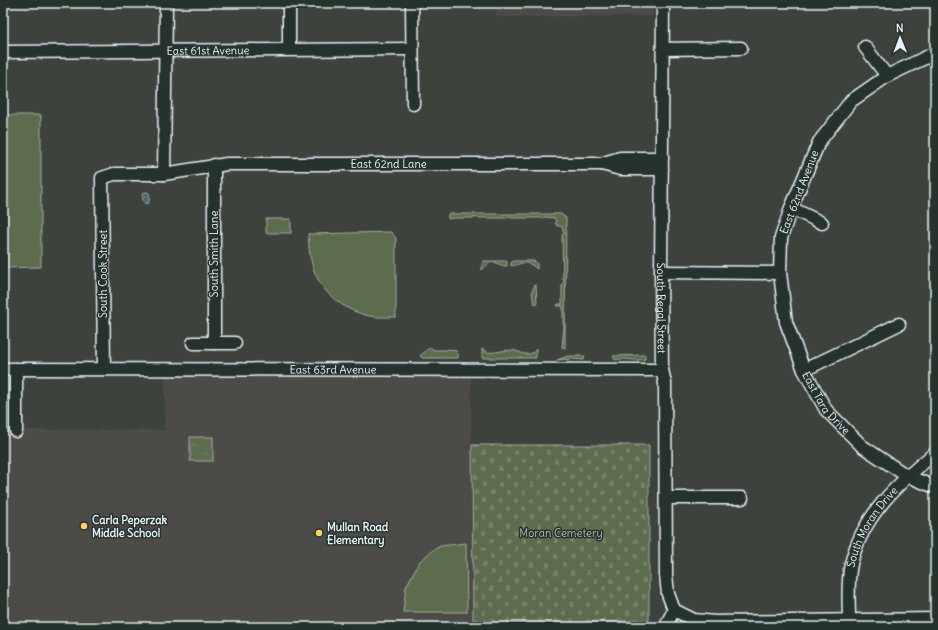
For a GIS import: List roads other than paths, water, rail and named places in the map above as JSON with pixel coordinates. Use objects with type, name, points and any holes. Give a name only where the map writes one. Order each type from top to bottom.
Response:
[{"type":"street","points":[[164,174],[166,3]]},
{"type":"street","points":[[289,3],[289,49]]},
{"type":"street","points":[[412,3],[413,104]]},
{"type":"street","name":"South Regal Street","points":[[663,3],[661,272],[662,370],[665,383],[666,575],[668,594],[674,610]]},
{"type":"street","points":[[865,47],[887,76]]},
{"type":"street","points":[[663,49],[741,48]]},
{"type":"street","name":"East 61st Avenue","points":[[3,52],[412,49]]},
{"type":"street","name":"East 62nd Avenue","points":[[780,273],[781,238],[791,208],[818,142],[851,101],[887,76],[935,53]]},
{"type":"street","name":"East 62nd Lane","points":[[601,164],[620,158],[662,164]]},
{"type":"street","name":"East 62nd Lane","points":[[164,174],[227,164],[601,164],[620,169],[635,169],[662,164]]},
{"type":"street","name":"South Smith Lane","points":[[214,165],[214,343]]},
{"type":"street","name":"South Cook Street","points":[[104,370],[102,178],[114,174],[164,174]]},
{"type":"street","points":[[791,208],[822,223]]},
{"type":"street","points":[[661,272],[780,273]]},
{"type":"street","name":"East Tara Drive","points":[[780,273],[786,322],[804,370],[826,410],[862,446],[907,476],[935,487]]},
{"type":"street","points":[[804,370],[899,324]]},
{"type":"street","points":[[192,343],[235,343]]},
{"type":"street","name":"East 63rd Avenue","points":[[3,369],[662,370]]},
{"type":"street","points":[[16,369],[16,431]]},
{"type":"street","name":"South Moran Drive","points":[[849,620],[851,565],[859,540],[871,517],[883,502],[907,476],[935,453]]},
{"type":"street","points":[[666,498],[742,498]]},
{"type":"street","points":[[666,627],[674,610],[694,620],[715,622],[935,619]]},
{"type":"water","points":[[145,192],[150,194],[148,204],[144,203],[143,201],[142,194]]},
{"type":"place","name":"Carla Peperzak Middle School","points":[[84,526]]},
{"type":"place","name":"Mullan Road Elementary","points":[[319,533]]},
{"type":"park label","name":"Moran Cemetery","points":[[561,533]]}]
